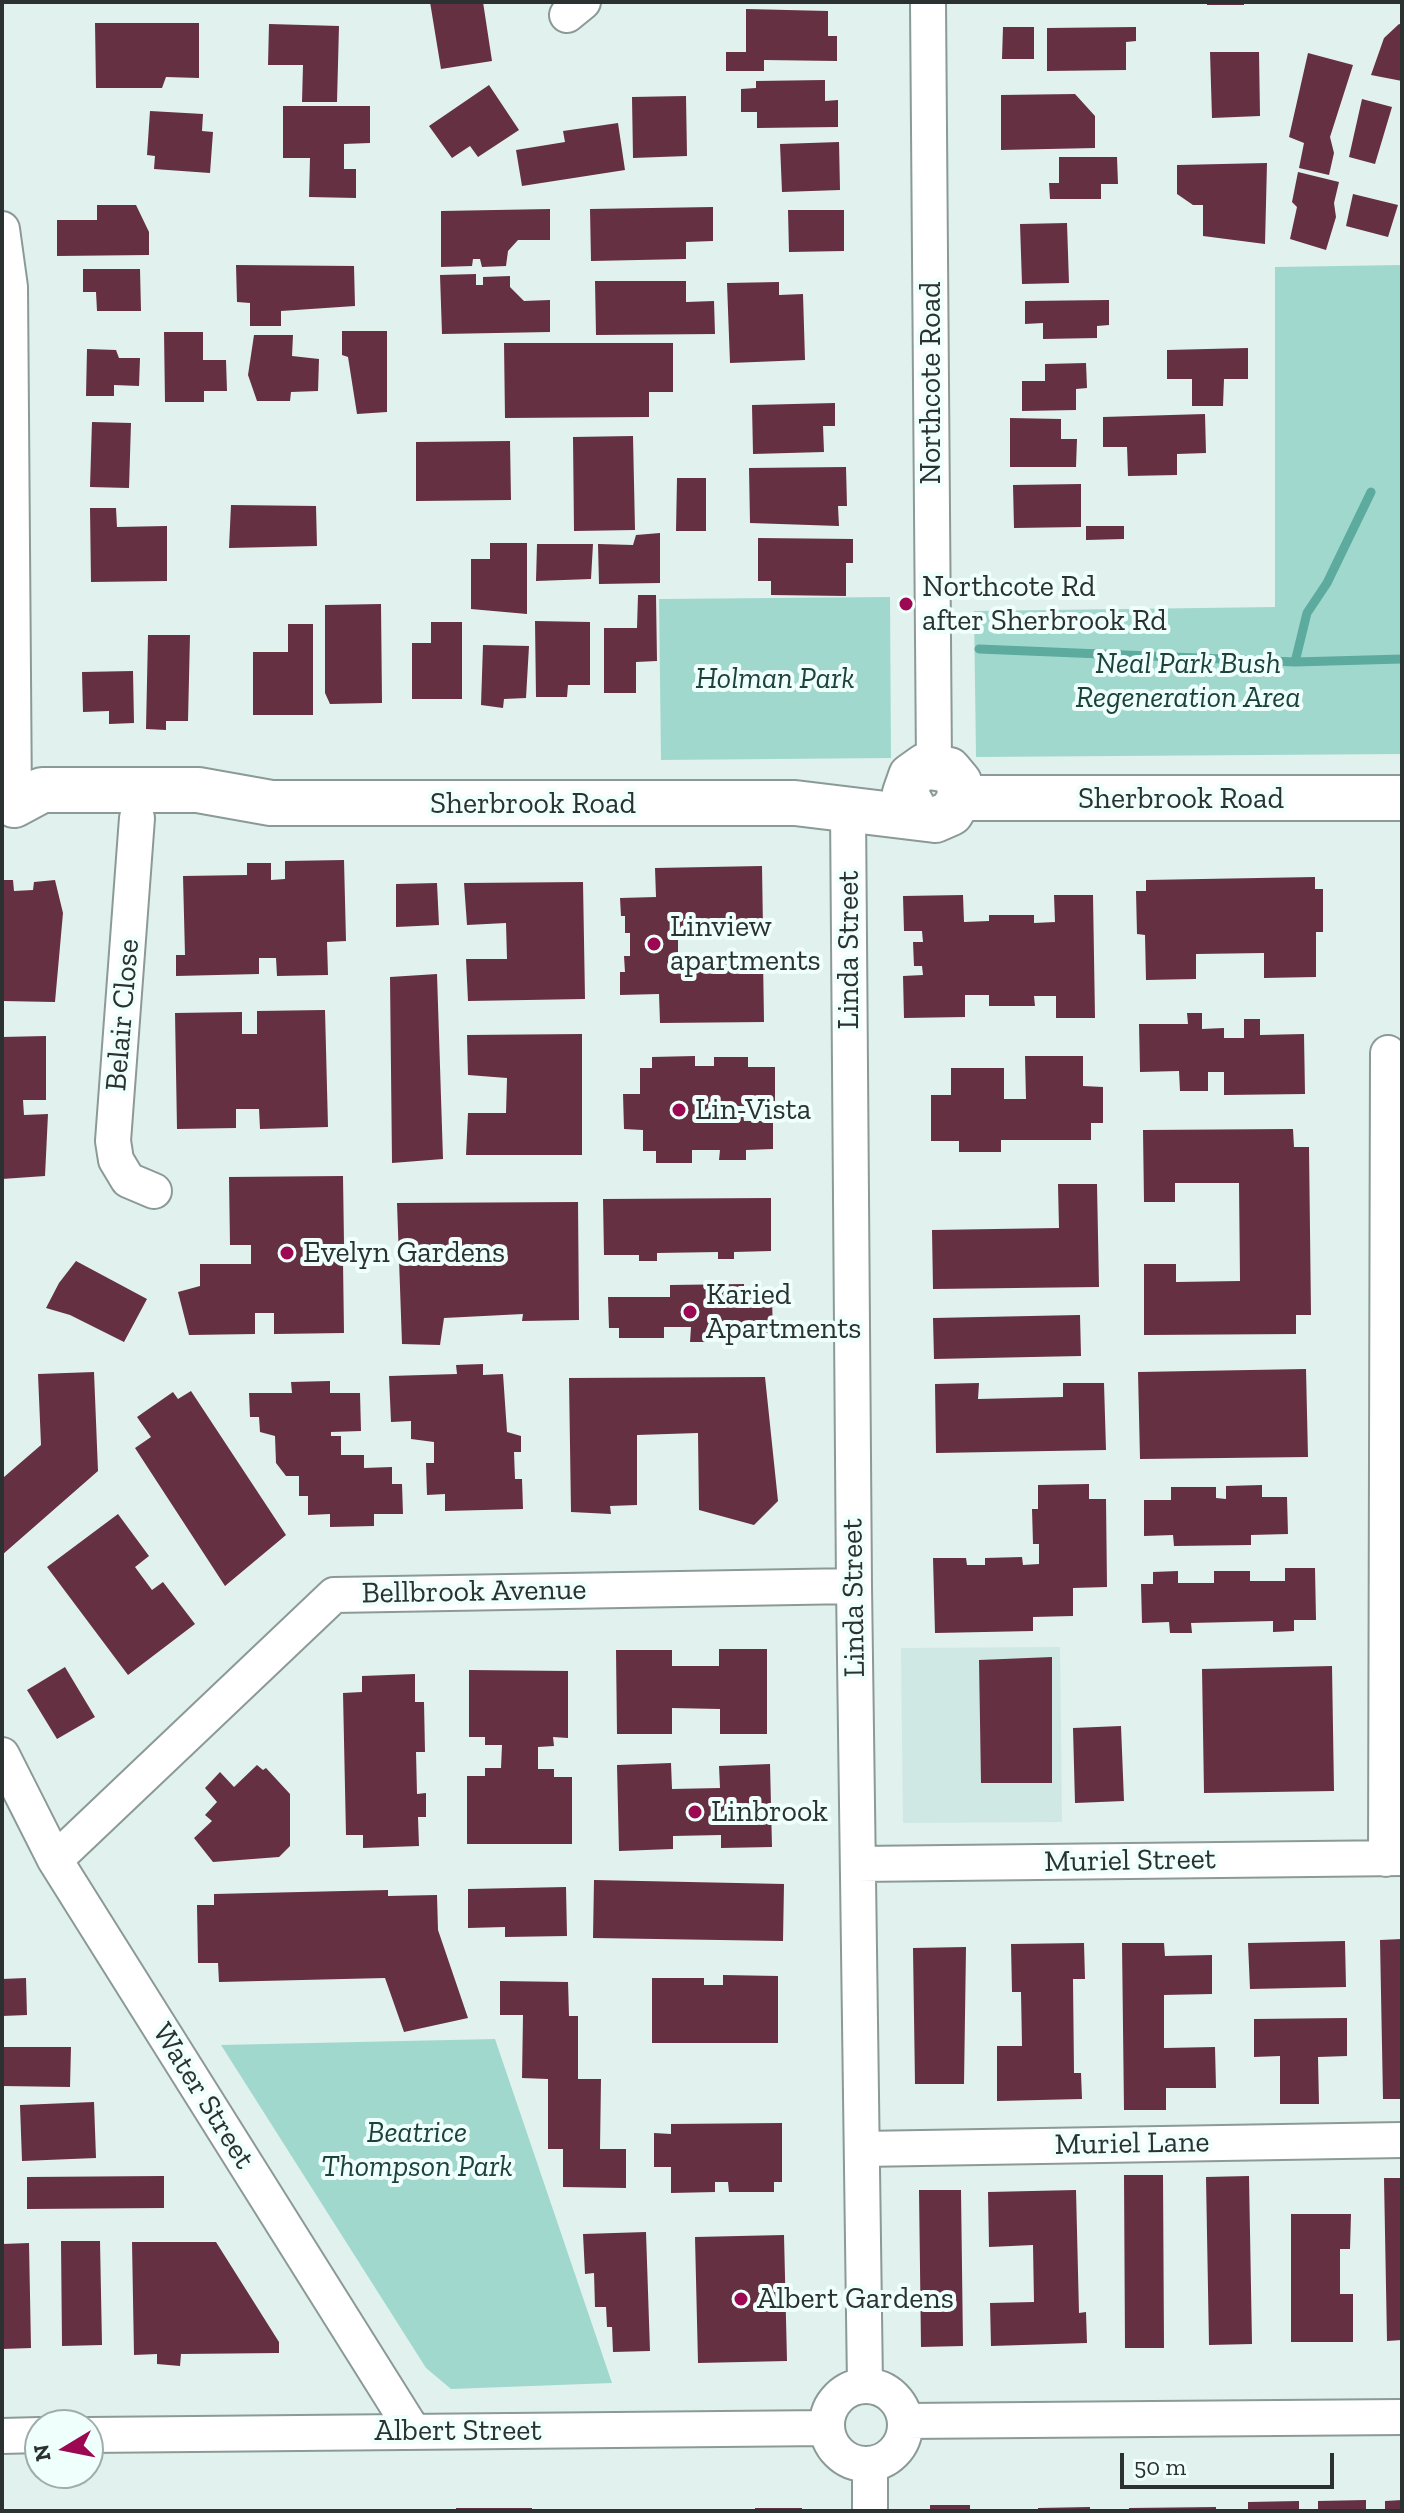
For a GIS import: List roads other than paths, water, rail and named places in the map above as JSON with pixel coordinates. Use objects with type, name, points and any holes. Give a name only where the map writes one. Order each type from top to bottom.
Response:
[{"type":"main road","name":"Sherbrook Road","points":[[8,805],[42,790],[198,790],[271,803],[795,803],[930,790],[1402,798]]},
{"type":"main road","name":"Sherbrook Road","points":[[795,803],[848,809],[930,790]]},
{"type":"main road","name":"Sherbrook Road","points":[[8,805],[42,818],[137,818],[196,817],[271,803]]},
{"type":"street","name":"Northcote Road","points":[[928,2],[930,790]]},
{"type":"street","points":[[2,229],[10,287],[8,805]]},
{"type":"street","name":"Linda Street","points":[[848,809],[865,2386]]},
{"type":"street","name":"Belair Close","points":[[137,818],[113,1141],[116,1160],[128,1180],[154,1191]]},
{"type":"street","points":[[1388,1053],[1394,1858]]},
{"type":"street","name":"Bellbrook Avenue","points":[[55,1860],[334,1595],[854,1586]]},
{"type":"street","name":"Water Street","points":[[2,1755],[55,1860],[413,2431]]},
{"type":"street","name":"Muriel Street","points":[[858,1864],[1394,1858]]},
{"type":"street","name":"Muriel Lane","points":[[862,2149],[1402,2140]]},
{"type":"street","points":[[865,2386],[887,2392],[902,2410],[905,2421],[900,2445],[892,2455],[870,2464],[846,2459],[830,2440],[827,2428],[834,2404],[853,2388],[865,2386]]},
{"type":"street","points":[[905,2421],[1402,2417]]},
{"type":"street","name":"Albert Street","points":[[104,2435],[827,2428]]},
{"type":"street","points":[[2,2436],[24,2435]]},
{"type":"street","points":[[870,2464],[870,2511]]},
{"type":"waterway","points":[[1295,662],[1307,613],[1327,583],[1371,492]]},
{"type":"waterway","points":[[979,649],[1295,662],[1402,659]]},
{"type":"place","name":"Northcote Rd after Sherbrook Rd","points":[[906,604]]},
{"type":"place","name":"Linview apartments","points":[[654,944]]},
{"type":"place","name":"Lin-Vista","points":[[679,1110]]},
{"type":"place","name":"Evelyn Gardens","points":[[287,1253]]},
{"type":"place","name":"Karied Apartments","points":[[690,1312]]},
{"type":"place","name":"Linbrook","points":[[695,1812]]},
{"type":"place","name":"Albert Gardens","points":[[741,2299]]},
{"type":"park label","name":"Holman Park","points":[[775,679]]},
{"type":"park label","name":"Neal Park Bush Regeneration Area","points":[[1188,681]]},
{"type":"park label","name":"Beatrice Thompson Park","points":[[417,2150]]}]
